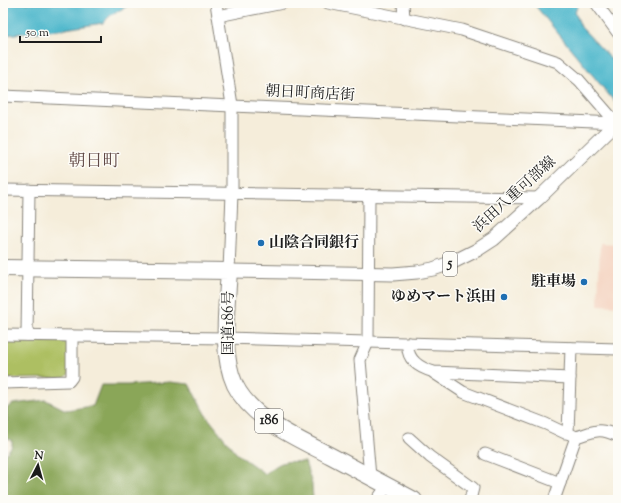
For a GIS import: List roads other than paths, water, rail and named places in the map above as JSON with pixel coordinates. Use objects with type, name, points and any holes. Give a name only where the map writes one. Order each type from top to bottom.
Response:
[{"type":"highway","name":"国道186号","points":[[3,268],[229,270],[226,338],[229,364],[235,385],[248,403],[266,420],[295,438],[414,500]]},
{"type":"main road","name":"浜田八重可部線","points":[[229,270],[368,274],[417,272],[433,269],[453,262],[487,244],[539,198],[617,123]]},
{"type":"street","points":[[216,3],[232,105],[232,193],[229,270]]},
{"type":"street","points":[[218,16],[283,3]]},
{"type":"street","points":[[328,3],[358,6],[404,18],[462,30],[558,62],[579,80],[617,123]]},
{"type":"street","points":[[403,3],[404,18]]},
{"type":"street","points":[[596,3],[618,33]]},
{"type":"street","name":"朝日町商店街","points":[[3,96],[617,123]]},
{"type":"street","points":[[3,190],[539,198]]},
{"type":"street","points":[[27,335],[29,190]]},
{"type":"street","points":[[369,195],[368,342],[360,360],[370,477]]},
{"type":"street","points":[[3,335],[226,338],[618,349]]},
{"type":"street","points":[[3,382],[69,381],[72,378],[72,336]]},
{"type":"street","points":[[408,343],[407,347],[412,360],[417,366],[434,372],[463,392],[572,435],[604,430],[618,436]]},
{"type":"street","points":[[554,500],[560,483],[572,435],[570,378],[572,348]]},
{"type":"street","points":[[434,372],[570,378]]},
{"type":"street","points":[[409,438],[430,457],[473,488],[470,500]]},
{"type":"street","points":[[485,454],[560,483]]},
{"type":"street","points":[[377,500],[387,486]]},
{"type":"water","points":[[3,3],[133,3],[111,15],[103,23],[58,30],[3,35]]},
{"type":"water","points":[[533,3],[577,3],[578,5],[575,12],[581,27],[618,66],[618,106]]},
{"type":"place","name":"山陰合同銀行","points":[[261,243]]},
{"type":"place","name":"駐車場","points":[[584,282]]},
{"type":"place","name":"ゆめマート浜田","points":[[504,297]]},
{"type":"district","name":"朝日町","points":[[94,162]]}]
